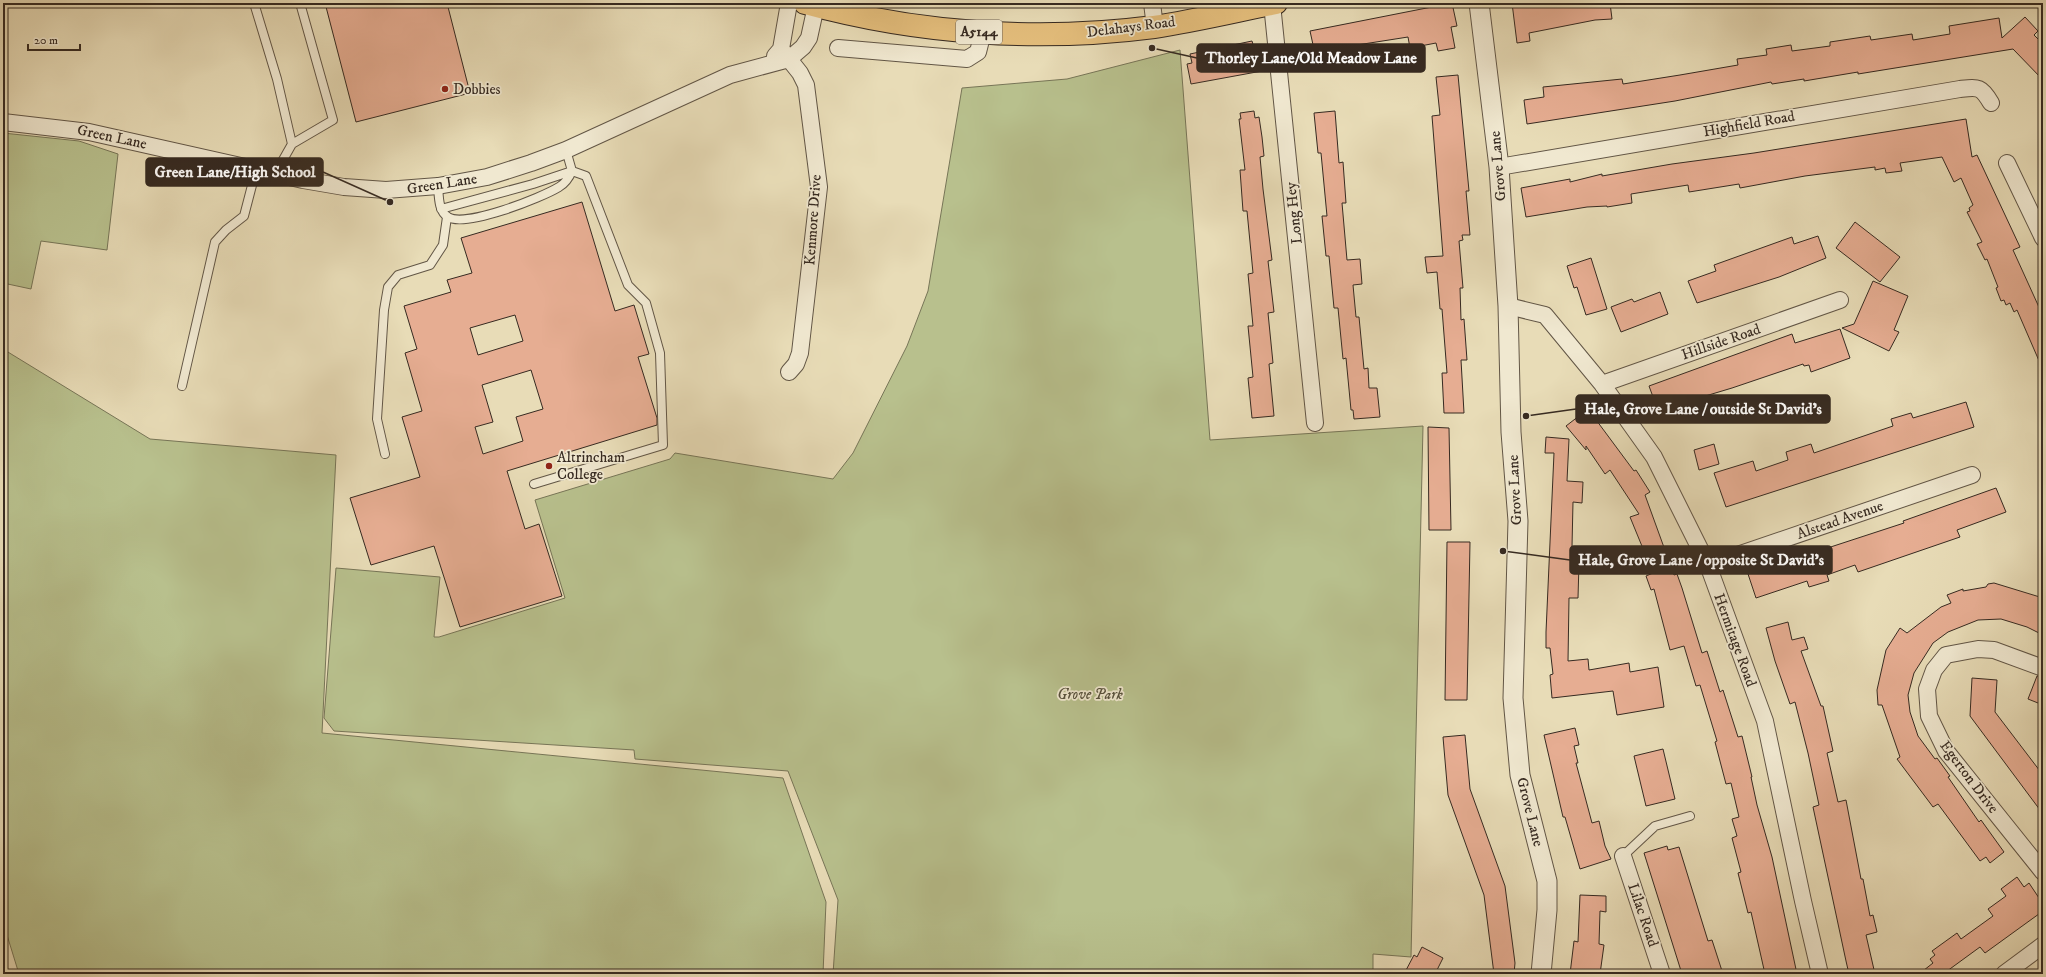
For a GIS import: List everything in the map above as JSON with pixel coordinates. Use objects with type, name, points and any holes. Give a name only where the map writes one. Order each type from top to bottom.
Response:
[{"type":"main road","name":"Delahays Road","points":[[811,4],[883,21],[984,32],[1071,34],[1155,27],[1274,3]]},
{"type":"street","points":[[785,54],[789,3]]},
{"type":"street","points":[[1152,3],[1155,27]]},
{"type":"street","name":"Long Hey","points":[[1274,3],[1315,422]]},
{"type":"street","name":"Grove Lane","points":[[1479,3],[1499,167],[1508,306],[1511,432],[1518,521],[1512,698],[1520,775],[1547,881],[1547,910],[1541,974]]},
{"type":"street","name":"Green Lane","points":[[3,122],[90,132],[256,170],[359,189],[409,190],[438,186],[506,172],[566,150],[730,75],[769,64],[779,63],[785,54],[803,47],[809,38],[811,4]]},
{"type":"street","points":[[838,48],[967,59],[978,52],[984,32]]},
{"type":"street","name":"Kenmore Drive","points":[[785,54],[800,73],[806,85],[819,187],[800,353],[796,364],[789,372]]},
{"type":"street","name":"Highfield Road","points":[[1499,167],[1960,89],[1976,87],[1984,91],[1991,103]]},
{"type":"street","points":[[2007,163],[2043,238]]},
{"type":"street","name":"Hillside Road","points":[[1602,384],[1840,300]]},
{"type":"street","name":"Hermitage Road","points":[[1508,306],[1545,315],[1602,384],[1654,457],[1708,565],[1765,721],[1820,974]]},
{"type":"street","name":"Alstead Avenue","points":[[1708,565],[1972,474]]},
{"type":"street","name":"Egerton Drive","points":[[2043,668],[1994,650],[1978,649],[1946,655],[1934,670],[1926,689],[1929,716],[1946,751],[2043,872]]},
{"type":"street","name":"Lilac Road","points":[[1623,856],[1662,974]]},
{"type":"street","points":[[2004,974],[2043,946]]},
{"type":"lane","points":[[254,3],[277,79],[292,144]]},
{"type":"lane","points":[[275,174],[292,144],[333,120],[300,3]]},
{"type":"lane","points":[[438,186],[441,209],[447,217],[458,220],[473,219],[531,200],[559,187],[568,180],[572,171],[566,150]]},
{"type":"lane","points":[[182,386],[215,242],[226,230],[244,216],[256,170]]},
{"type":"lane","points":[[441,209],[533,184],[572,171],[586,176],[628,285],[646,303],[660,354],[663,445],[534,484]]},
{"type":"lane","points":[[385,454],[377,419],[384,310],[388,287],[398,275],[430,265],[443,245],[447,217]]},
{"type":"lane","points":[[1623,856],[1655,826],[1690,816]]},
{"type":"green space","name":"Grove Park","points":[[1180,50],[1210,440],[1423,426],[1411,957],[1373,954],[1373,974],[833,974],[838,900],[788,771],[635,759],[634,750],[334,731],[324,718],[336,568],[440,577],[434,637],[439,637],[565,598],[535,500],[670,459],[675,453],[833,479],[853,453],[907,346],[928,291],[962,88],[1067,79]]},
{"type":"green space","points":[[3,133],[79,141],[118,154],[107,250],[41,241],[31,289],[3,283]]},
{"type":"green space","points":[[3,349],[150,439],[336,455],[322,733],[783,778],[826,902],[823,974],[19,974],[3,922]]},
{"type":"building","points":[[325,3],[447,3],[470,93],[356,122]]},
{"type":"building","points":[[1452,3],[1457,26],[1451,27],[1455,48],[1438,51],[1436,43],[1410,48],[1408,37],[1357,45],[1359,55],[1317,63],[1310,31]]},
{"type":"building","points":[[1512,3],[1610,3],[1612,19],[1595,20],[1529,33],[1530,41],[1517,43]]},
{"type":"building","points":[[2025,17],[2038,31],[2034,35],[2043,44],[2043,80],[2013,49],[1858,74],[1858,72],[1804,81],[1804,79],[1772,84],[1771,82],[1675,101],[1527,124],[1524,100],[1544,97],[1543,87],[1622,79],[1623,84],[1738,65],[1737,59],[1767,55],[1766,49],[1791,45],[1792,51],[1830,46],[1830,42],[1870,36],[1871,40],[1912,34],[1913,40],[1950,34],[1949,26],[1999,18],[2002,38]]},
{"type":"building","points":[[1252,41],[1255,52],[1258,51],[1262,71],[1191,84],[1187,64],[1192,63],[1190,54]]},
{"type":"building","points":[[1458,75],[1469,191],[1466,191],[1470,235],[1462,235],[1463,240],[1459,241],[1463,288],[1460,288],[1461,320],[1464,319],[1467,360],[1461,360],[1464,413],[1444,413],[1442,373],[1447,373],[1442,309],[1440,309],[1437,272],[1427,273],[1425,257],[1443,256],[1432,116],[1440,115],[1436,77]]},
{"type":"building","points":[[1254,111],[1255,118],[1259,117],[1262,137],[1264,156],[1260,157],[1272,260],[1268,261],[1274,312],[1268,313],[1273,363],[1269,364],[1274,416],[1252,418],[1248,378],[1253,377],[1248,326],[1253,326],[1248,274],[1253,273],[1247,211],[1243,211],[1240,170],[1245,170],[1239,119],[1241,119],[1240,113]]},
{"type":"building","points":[[1335,111],[1339,163],[1343,162],[1346,203],[1342,203],[1347,260],[1360,259],[1362,284],[1353,285],[1356,317],[1359,317],[1364,369],[1368,368],[1369,388],[1377,388],[1380,417],[1354,419],[1353,410],[1351,410],[1346,358],[1343,359],[1338,308],[1334,308],[1329,256],[1326,256],[1322,216],[1327,216],[1321,153],[1318,153],[1314,113]]},
{"type":"building","points":[[1966,119],[1972,157],[1977,155],[2020,247],[2013,250],[2043,316],[2043,370],[2017,310],[2014,312],[2010,303],[2006,305],[2004,300],[2001,301],[1996,288],[1998,287],[1987,259],[1985,260],[1977,244],[1982,242],[1967,212],[1970,211],[1969,208],[1973,205],[1961,178],[1954,182],[1942,157],[1900,163],[1902,171],[1886,173],[1885,168],[1875,170],[1875,167],[1805,176],[1740,188],[1739,184],[1689,192],[1688,185],[1631,194],[1632,203],[1607,207],[1587,207],[1526,217],[1521,188],[1570,179],[1570,182],[1602,174],[1602,176]]},
{"type":"building","points":[[582,202],[615,311],[634,305],[649,354],[638,357],[657,418],[657,425],[507,471],[525,529],[539,524],[562,596],[460,627],[434,546],[371,565],[350,498],[420,477],[402,417],[422,411],[405,353],[417,349],[404,306],[451,292],[447,280],[472,273],[461,238]],"holes":[[[515,315],[523,341],[478,355],[470,328]],[[531,370],[543,409],[516,417],[523,441],[483,454],[475,427],[493,422],[482,385]]]},
{"type":"building","points":[[1855,222],[1900,257],[1880,282],[1836,248]]},
{"type":"building","points":[[1818,236],[1826,258],[1779,277],[1697,303],[1688,281],[1716,271],[1714,265],[1792,237],[1794,244]]},
{"type":"building","points":[[1591,258],[1607,309],[1586,315],[1577,287],[1574,288],[1567,266]]},
{"type":"building","points":[[1873,281],[1908,296],[1894,330],[1899,332],[1889,351],[1842,328],[1854,324]]},
{"type":"building","points":[[1660,292],[1668,314],[1621,332],[1611,307],[1632,299],[1634,302]]},
{"type":"building","points":[[1840,329],[1850,358],[1811,372],[1809,365],[1804,366],[1803,364],[1660,410],[1658,405],[1656,405],[1649,386],[1792,334],[1795,343]]},
{"type":"building","points":[[1966,402],[1974,427],[1726,507],[1714,473],[1753,461],[1756,471],[1788,460],[1786,452],[1811,444],[1814,453],[1893,426],[1891,419],[1911,413],[1913,418]]},
{"type":"building","points":[[1588,409],[1634,471],[1636,470],[1650,492],[1645,495],[1674,575],[1677,574],[1702,653],[1707,651],[1720,692],[1723,690],[1738,737],[1742,736],[1757,805],[1772,857],[1797,974],[1765,974],[1751,912],[1748,913],[1738,873],[1741,872],[1732,838],[1737,836],[1732,819],[1739,817],[1731,783],[1726,784],[1715,742],[1717,741],[1700,685],[1696,686],[1684,646],[1670,650],[1654,589],[1651,590],[1646,576],[1653,573],[1630,517],[1639,514],[1610,470],[1605,474],[1586,446],[1586,450],[1566,426]]},
{"type":"building","points":[[1428,427],[1449,428],[1451,530],[1429,530]]},
{"type":"building","points":[[1546,437],[1569,439],[1567,481],[1583,482],[1582,503],[1573,502],[1572,547],[1582,548],[1581,563],[1579,563],[1578,598],[1569,598],[1568,661],[1588,659],[1589,670],[1629,663],[1630,672],[1658,667],[1664,707],[1617,715],[1613,691],[1552,698],[1550,675],[1553,674],[1550,648],[1546,648],[1546,632],[1554,453],[1545,453]]},
{"type":"building","points":[[1714,444],[1719,464],[1699,470],[1694,450]]},
{"type":"building","points":[[1996,488],[2006,512],[1957,530],[1960,537],[1858,572],[1855,565],[1827,575],[1829,581],[1809,587],[1807,581],[1756,598],[1748,574],[1904,523],[1903,521]]},
{"type":"building","points":[[1447,542],[1470,542],[1467,700],[1445,700]]},
{"type":"building","points":[[1994,583],[2043,598],[2043,635],[2027,627],[2001,619],[1978,620],[1948,632],[1933,643],[1914,673],[1908,695],[1910,712],[1918,736],[1950,776],[1948,777],[1979,822],[1981,820],[2004,852],[1990,863],[1986,857],[1980,861],[1938,804],[1933,807],[1897,759],[1900,757],[1882,705],[1878,705],[1877,690],[1886,650],[1900,628],[1907,633],[1941,607],[1951,603],[1947,595],[1963,589],[1963,591],[1986,587],[1988,584]]},
{"type":"building","points":[[1788,622],[1792,640],[1804,637],[1808,649],[1801,651],[1821,706],[1823,706],[1833,751],[1827,753],[1838,802],[1846,800],[1861,879],[1863,879],[1870,916],[1873,915],[1877,932],[1866,935],[1875,974],[1849,974],[1813,807],[1819,805],[1808,753],[1795,702],[1790,704],[1775,661],[1766,628]]},
{"type":"building","points":[[2037,676],[2043,677],[2043,705],[2028,699]]},
{"type":"building","points":[[1972,678],[1997,680],[1995,712],[2043,775],[2043,814],[1970,716]]},
{"type":"building","points":[[1575,728],[1579,745],[1574,746],[1578,763],[1576,763],[1592,823],[1599,821],[1605,846],[1611,859],[1580,869],[1565,817],[1563,817],[1544,735]]},
{"type":"building","points":[[1465,735],[1470,789],[1505,886],[1515,963],[1514,974],[1494,974],[1484,895],[1448,795],[1443,737]]},
{"type":"building","points":[[1663,749],[1675,799],[1646,806],[1634,756]]},
{"type":"building","points":[[1667,846],[1668,850],[1679,847],[1708,941],[1712,940],[1723,974],[1682,974],[1644,853]]},
{"type":"building","points":[[2017,877],[2024,887],[2029,883],[2043,904],[2043,911],[1985,953],[1980,947],[1943,974],[1919,974],[1933,963],[1930,959],[1935,955],[1932,951],[1957,933],[1961,939],[1993,916],[1988,909],[2006,896],[2001,889]]},
{"type":"building","points":[[1580,895],[1606,896],[1606,912],[1600,911],[1599,944],[1604,945],[1600,974],[1570,974],[1574,941],[1578,942]]},
{"type":"building","points":[[1422,947],[1443,958],[1435,974],[1404,974],[1414,955],[1417,957]]},
{"type":"place","name":"Thorley Lane/Old Meadow Lane","points":[[1152,48]]},
{"type":"place","name":"Dobbies","points":[[445,89]]},
{"type":"place","name":"Green Lane/High School","points":[[390,202]]},
{"type":"place","name":"Hale, Grove Lane / outside St David's","points":[[1526,416]]},
{"type":"place","name":"Altrincham College","points":[[549,466]]},
{"type":"place","name":"Hale, Grove Lane / opposite St David's","points":[[1503,551]]}]
